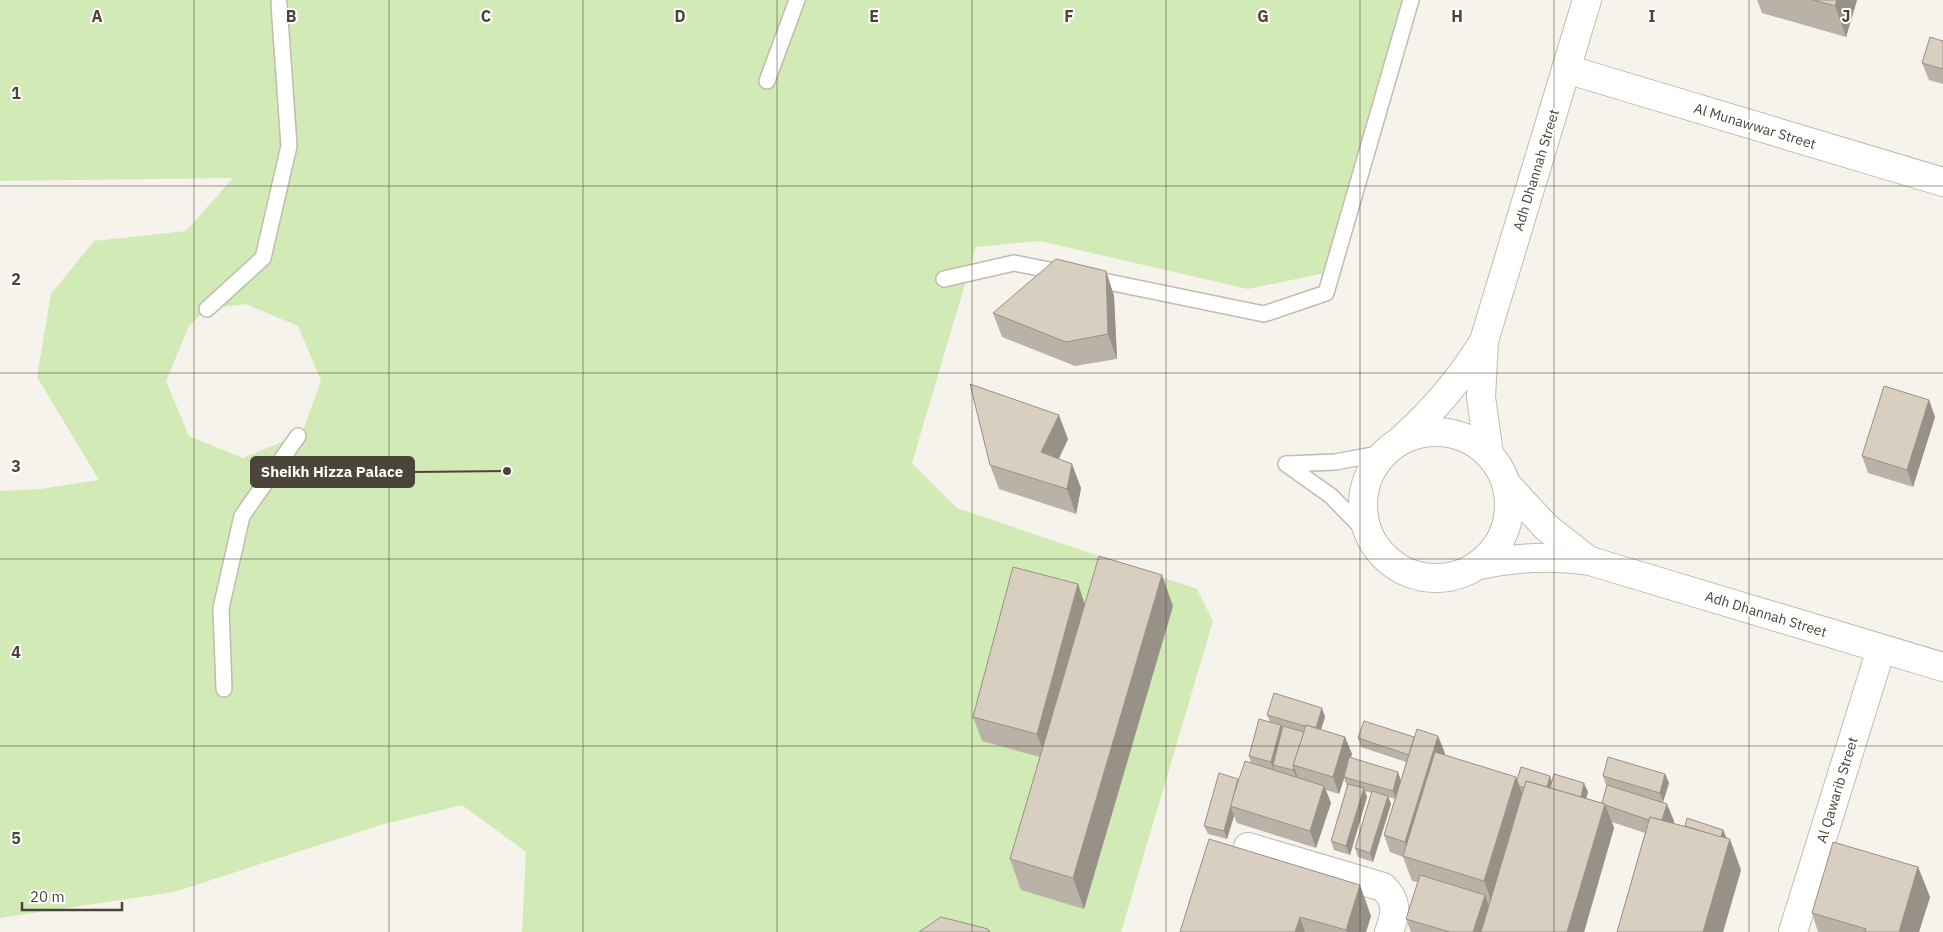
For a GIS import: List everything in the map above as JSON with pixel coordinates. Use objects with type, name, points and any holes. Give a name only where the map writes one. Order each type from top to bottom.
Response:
[{"type":"street","name":"Adh Dhannah Street","points":[[1490,454],[1481,397],[1484,340],[1587,0]]},
{"type":"street","name":"Al Munawwar Street","points":[[1566,69],[1943,182]]},
{"type":"street","name":"Adh Dhannah Street","points":[[1392,447],[1446,395],[1466,369],[1484,340]]},
{"type":"street","points":[[1436,432],[1456,434],[1474,442],[1490,454],[1501,469],[1508,486],[1510,508],[1506,530],[1495,550],[1479,565],[1459,575],[1445,578],[1417,576],[1397,567],[1380,553],[1369,535],[1363,514],[1364,492],[1371,470],[1392,447],[1417,434],[1436,432]]},
{"type":"street","name":"Adh Dhannah Street","points":[[1508,486],[1546,527],[1590,561]]},
{"type":"street","name":"Adh Dhannah Street","points":[[1479,565],[1534,556],[1590,561],[1943,668]]},
{"type":"street","name":"Al Qawarib Street","points":[[1793,932],[1881,649]]},
{"type":"street","points":[[1248,847],[1383,887],[1393,899],[1395,907],[1389,932]]},
{"type":"lane","points":[[767,81],[796,0]]},
{"type":"lane","points":[[944,279],[1014,263],[1264,314],[1326,293],[1411,0]]},
{"type":"lane","points":[[207,309],[263,258],[289,146],[279,4]]},
{"type":"lane","points":[[224,690],[221,608],[242,516],[298,436]]},
{"type":"lane","points":[[1369,535],[1331,496],[1286,464],[1335,462],[1392,447]]},
{"type":"green space","points":[[0,0],[1405,0],[1325,273],[1248,289],[1040,241],[976,247],[912,463],[957,508],[1197,589],[1213,621],[1121,932],[522,932],[526,852],[462,805],[384,824],[174,892],[0,918],[0,491],[40,489],[99,480],[37,377],[51,294],[94,241],[186,231],[233,178],[0,181]],"holes":[[[246,304],[298,326],[321,381],[303,430],[298,435],[243,458],[189,436],[166,381],[189,326],[207,309]]]},
{"type":"building","points":[[1813,0],[1837,0],[1835,6]]},
{"type":"building","points":[[1930,37],[1943,41],[1943,69],[1922,63]]},
{"type":"building","points":[[1056,259],[1106,271],[1108,334],[1066,342],[993,313]]},
{"type":"building","points":[[970,384],[1059,415],[1041,452],[1072,464],[1067,489],[990,465]]},
{"type":"building","points":[[1884,386],[1929,400],[1907,470],[1862,456]]},
{"type":"building","points":[[1099,556],[1162,575],[1073,878],[1010,859]]},
{"type":"building","points":[[1013,567],[1078,584],[1037,734],[973,717]]},
{"type":"building","points":[[1274,693],[1322,708],[1316,728],[1267,715]]},
{"type":"building","points":[[1259,719],[1281,725],[1271,762],[1249,756]]},
{"type":"building","points":[[1364,721],[1414,737],[1409,755],[1358,738]]},
{"type":"building","points":[[1306,725],[1345,737],[1333,777],[1293,765]]},
{"type":"building","points":[[1283,726],[1304,732],[1293,770],[1273,765]]},
{"type":"building","points":[[1417,729],[1438,736],[1405,842],[1384,835]]},
{"type":"building","points":[[1435,752],[1516,777],[1484,881],[1403,856]]},
{"type":"building","points":[[1349,757],[1398,772],[1393,791],[1344,777]]},
{"type":"building","points":[[1608,757],[1665,774],[1660,793],[1603,776]]},
{"type":"building","points":[[1245,761],[1324,786],[1310,831],[1230,806]]},
{"type":"building","points":[[1521,767],[1550,776],[1547,787],[1526,781],[1524,788],[1519,786],[1517,780]]},
{"type":"building","points":[[1219,773],[1238,779],[1224,831],[1204,826]]},
{"type":"building","points":[[1554,774],[1584,783],[1581,797],[1550,788]]},
{"type":"building","points":[[1526,781],[1605,804],[1567,932],[1481,932]]},
{"type":"building","points":[[1348,784],[1364,788],[1346,846],[1331,841]]},
{"type":"building","points":[[1607,785],[1667,804],[1662,820],[1650,817],[1649,820],[1605,805],[1602,803]]},
{"type":"building","points":[[1372,791],[1388,796],[1370,853],[1355,848]]},
{"type":"building","points":[[1650,817],[1730,839],[1703,932],[1617,932]]},
{"type":"building","points":[[1687,818],[1723,830],[1721,837],[1685,826]]},
{"type":"building","points":[[1209,839],[1360,885],[1346,930],[1300,917],[1295,932],[1180,932]]},
{"type":"building","points":[[1833,842],[1918,867],[1899,932],[1865,932],[1866,929],[1812,913]]},
{"type":"building","points":[[1420,875],[1485,895],[1473,932],[1450,932],[1406,919]]},
{"type":"building","points":[[941,917],[988,929],[990,932],[919,932]]},
{"type":"place","name":"Sheikh Hizza Palace","points":[[507,471]]}]
